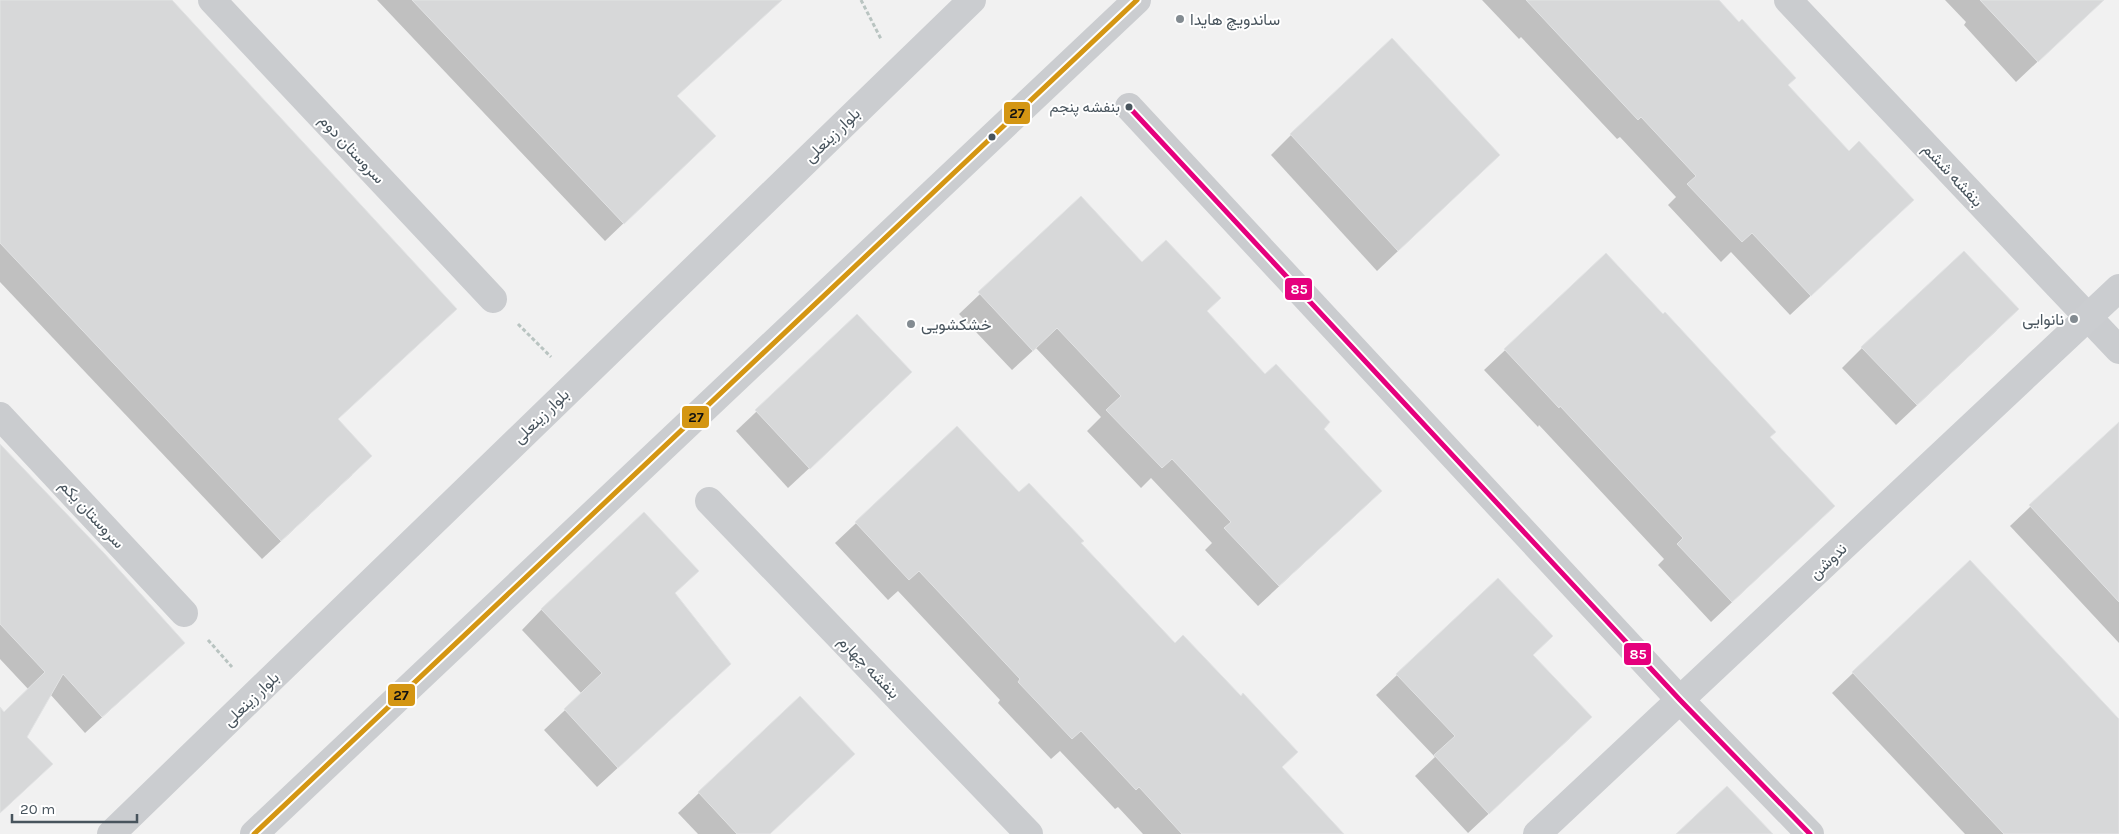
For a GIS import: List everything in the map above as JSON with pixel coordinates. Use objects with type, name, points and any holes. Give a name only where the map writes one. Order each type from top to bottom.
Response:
[{"type":"main road","name":"بلوار زینعلی","points":[[111,832],[256,694],[972,0]]},
{"type":"main road","points":[[254,834],[1137,0]]},
{"type":"main road","name":"ندوشن","points":[[1537,834],[2119,288]]},
{"type":"street","name":"سروستان دوم","points":[[212,0],[493,299]]},
{"type":"street","name":"بنفشه ششم","points":[[1788,0],[2119,350]]},
{"type":"street","points":[[1129,106],[1680,700],[1810,834]]},
{"type":"street","name":"سروستان یکم","points":[[0,416],[184,613]]},
{"type":"street","name":"بنفشه چهارم","points":[[709,501],[1029,834]]},
{"type":"path","points":[[861,0],[898,71]]},
{"type":"path","points":[[493,299],[576,382]]},
{"type":"path","points":[[184,613],[256,694]]},
{"type":"building","points":[[0,0],[172,0],[457,309],[338,419],[372,456],[281,541],[0,243]]},
{"type":"building","points":[[412,0],[782,0],[677,96],[716,136],[624,224]]},
{"type":"building","points":[[1526,0],[1719,0],[1739,22],[1742,19],[1796,78],[1788,85],[1849,151],[1859,141],[1914,200],[1811,296],[1752,233],[1742,242],[1687,184],[1696,176],[1641,117],[1638,120]]},
{"type":"building","points":[[1980,0],[2104,0],[2038,62]]},
{"type":"building","points":[[1392,38],[1500,155],[1398,251],[1290,134]]},
{"type":"building","points":[[1081,196],[1142,262],[1166,240],[1221,298],[1207,311],[1265,374],[1276,364],[1330,422],[1324,429],[1382,491],[1279,586],[1224,528],[1231,522],[1172,459],[1162,468],[1106,410],[1121,396],[1057,328],[1033,351],[978,292]]},
{"type":"building","points":[[1964,251],[2019,309],[1917,405],[1861,347]]},
{"type":"building","points":[[1606,253],[1663,314],[1665,312],[1776,432],[1770,437],[1835,506],[1732,602],[1677,544],[1683,538],[1504,349]]},
{"type":"building","points":[[857,314],[912,372],[810,469],[755,410]]},
{"type":"building","points":[[2119,422],[2119,602],[2029,505]]},
{"type":"building","points":[[957,426],[1019,492],[1029,483],[1084,541],[1081,543],[1175,643],[1183,635],[1241,696],[1243,693],[1298,752],[1282,767],[1344,834],[1182,834],[1139,787],[1136,790],[1081,731],[1072,739],[1018,682],[1020,679],[919,571],[909,580],[855,522]]},
{"type":"building","points":[[0,444],[104,553],[185,643],[102,717],[63,674],[27,737],[53,764],[0,813],[0,707],[4,712],[45,672],[0,624]]},
{"type":"building","points":[[644,512],[699,571],[675,593],[731,664],[618,768],[564,709],[602,673],[541,609]]},
{"type":"building","points":[[1970,560],[2119,719],[2119,834],[2004,834],[1852,672]]},
{"type":"building","points":[[1498,578],[1553,636],[1533,655],[1592,717],[1489,814],[1434,755],[1455,736],[1396,674]]},
{"type":"building","points":[[800,696],[855,754],[770,834],[737,834],[698,792]]},
{"type":"building","points":[[1727,786],[1773,834],[1676,834]]},
{"type":"transit line","name":"27","points":[[254,834],[1137,0]]},
{"type":"transit line","name":"85","points":[[1129,107],[1680,700],[1810,834]]},
{"type":"place","name":"ساندویچ هایدا","points":[[1180,19]]},
{"type":"place","name":"بنفشه پنجم","points":[[1129,107]]},
{"type":"place","name":"نانوایی","points":[[2074,319]]},
{"type":"place","name":"خشکشویی","points":[[911,324]]}]
